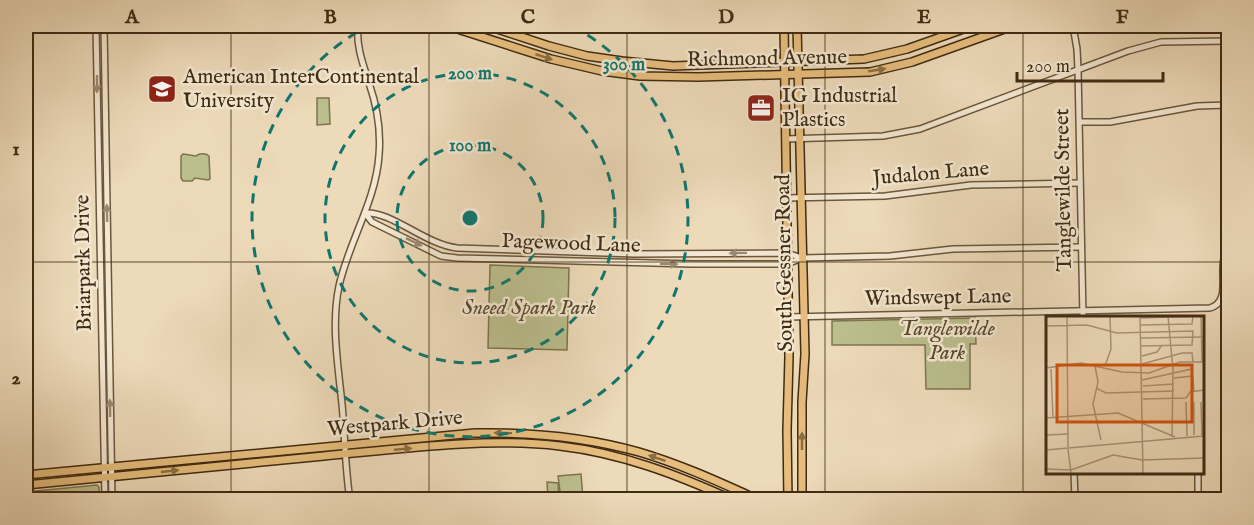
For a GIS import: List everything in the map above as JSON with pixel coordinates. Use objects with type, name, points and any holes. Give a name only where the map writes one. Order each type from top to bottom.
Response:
[{"type":"main road","name":"Richmond Avenue","points":[[448,26],[551,59],[602,71],[640,76],[698,77],[870,72],[901,66],[1013,26]]},
{"type":"main road","name":"Richmond Avenue","points":[[488,26],[574,53],[673,66],[881,57],[972,26]]},
{"type":"main road","name":"South Gessner Road","points":[[784,26],[788,500]]},
{"type":"main road","name":"South Gessner Road","points":[[797,26],[804,317],[802,500]]},
{"type":"main road","points":[[521,50],[523,38]]},
{"type":"main road","points":[[925,43],[930,56]]},
{"type":"main road","points":[[698,77],[702,65]]},
{"type":"main road","points":[[788,401],[802,402]]},
{"type":"main road","name":"Westpark Drive","points":[[26,475],[495,432],[561,436],[639,452],[685,468],[759,500]]},
{"type":"main road","name":"Westpark Drive","points":[[26,485],[344,454],[519,442],[562,446],[637,462],[708,488],[733,500]]},
{"type":"main road","points":[[267,452],[268,462]]},
{"type":"main road","points":[[637,462],[639,452]]},
{"type":"main road","points":[[708,488],[711,479]]},
{"type":"street","name":"Briarpark Drive","points":[[96,26],[107,467],[112,500]]},
{"type":"street","name":"Briarpark Drive","points":[[104,26],[107,467]]},
{"type":"street","points":[[350,500],[336,353],[337,296],[352,241],[365,213],[376,176],[380,136],[377,110],[359,46],[358,26]]},
{"type":"street","name":"Tanglewilde Street","points":[[1073,26],[1077,49],[1080,122],[1082,315]]},
{"type":"street","points":[[785,139],[883,136],[920,129],[1128,51],[1161,42],[1228,41]]},
{"type":"street","points":[[1080,122],[1110,122],[1197,106],[1228,105]]},
{"type":"street","name":"Judalon Lane","points":[[785,198],[893,196],[961,185],[1080,183]]},
{"type":"street","name":"Pagewood Lane","points":[[365,213],[377,212],[423,237],[446,247],[457,248],[635,254],[787,253],[802,258],[890,256],[953,249],[1081,247]]},
{"type":"street","name":"Pagewood Lane","points":[[365,213],[372,222],[441,256],[656,264],[787,264],[802,258]]},
{"type":"street","points":[[1196,316],[1196,309],[1210,309],[1221,302],[1222,260],[1228,250]]},
{"type":"street","name":"Windswept Lane","points":[[788,317],[1082,315],[1196,309]]},
{"type":"street","points":[[1074,474],[1075,500]]},
{"type":"street","points":[[1198,474],[1198,500]]},
{"type":"street","name":"Briarpark Drive","points":[[105,500],[108,477]]},
{"type":"green space","points":[[317,98],[329,98],[330,124],[317,125]]},
{"type":"green space","points":[[183,154],[209,156],[210,179],[195,178],[192,181],[183,181],[181,156]]},
{"type":"green space","name":"Sneed Spark Park","points":[[490,265],[569,268],[567,350],[488,348]]},
{"type":"green space","name":"Tanglewilde Park","points":[[975,318],[976,344],[970,344],[970,389],[926,389],[925,345],[832,345],[832,321]]},
{"type":"green space","points":[[581,474],[583,499],[561,499],[558,476]]},
{"type":"green space","points":[[547,482],[558,483],[559,499],[548,499]]},
{"type":"green space","points":[[97,485],[99,499],[53,499],[50,496],[26,499],[26,492]]},
{"type":"place","name":"American InterContinental University","points":[[162,89]]},
{"type":"place","name":"IG Industrial Plastics","points":[[761,108]]}]
